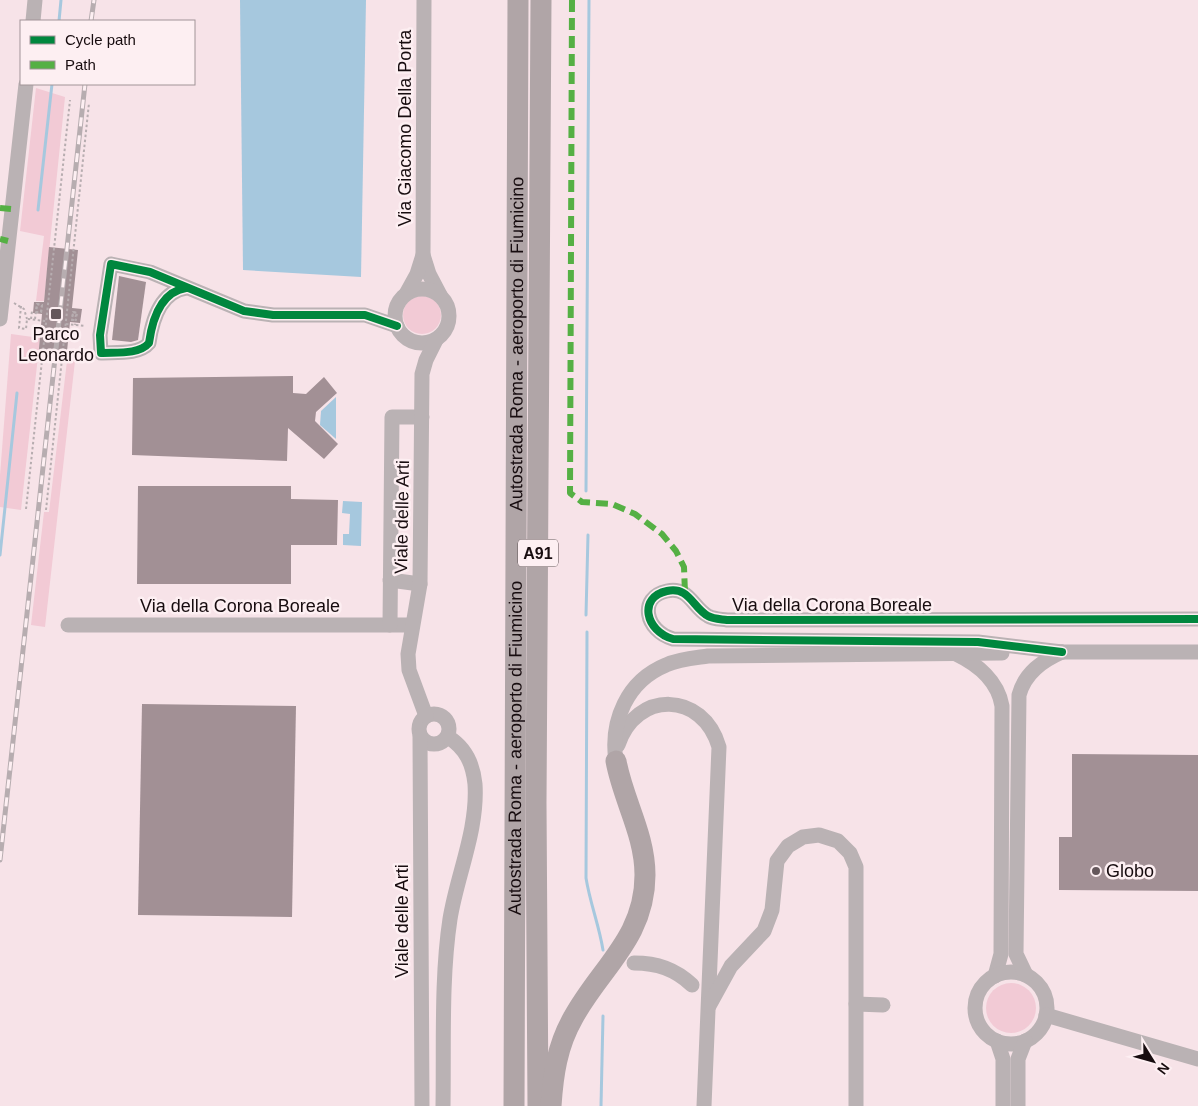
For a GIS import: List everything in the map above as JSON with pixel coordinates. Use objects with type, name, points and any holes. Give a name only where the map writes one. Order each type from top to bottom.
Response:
[{"type":"highway","name":"Autostrada Roma - aeroporto di Fiumicino","points":[[514,1106],[518,0]]},
{"type":"highway","name":"Autostrada Roma - aeroporto di Fiumicino","points":[[538,1106],[536,803],[541,0]]},
{"type":"highway","points":[[551,1106],[555,1067],[565,1033],[587,995],[629,938],[642,902],[645,876],[643,849],[624,795],[616,761]]},
{"type":"street","points":[[33,20],[35,0]]},
{"type":"street","name":"Via Giacomo Della Porta","points":[[396,326],[395,313],[417,274],[423,256],[424,0]]},
{"type":"street","points":[[0,319],[6,208],[26,85]]},
{"type":"street","name":"Via Giacomo Della Porta","points":[[423,256],[429,274],[448,307],[449,322],[446,331],[436,340]]},
{"type":"street","points":[[150,272],[159,282],[162,289],[149,343],[145,348],[132,351],[101,353],[99,349],[100,335],[111,264],[150,272],[244,311],[273,315],[365,315],[396,326],[409,340],[421,344],[436,340]]},
{"type":"street","points":[[158,309],[176,290],[186,288]]},
{"type":"street","points":[[365,315],[423,288],[440,295]]},
{"type":"street","name":"Viale delle Arti","points":[[409,340],[422,374]]},
{"type":"street","name":"Viale delle Arti","points":[[422,1106],[420,723],[426,716],[409,670],[408,646],[420,584],[422,374],[426,360],[436,340]]},
{"type":"street","points":[[390,625],[392,417],[422,417]]},
{"type":"street","points":[[390,580],[420,584]]},
{"type":"street","name":"Via della Corona Boreale","points":[[1062,652],[978,642],[673,640],[663,637],[654,629],[649,613],[651,603],[658,595],[674,590],[690,597],[709,617],[727,620],[773,622],[1198,619]]},
{"type":"street","name":"Via della Corona Boreale","points":[[68,626],[412,625]]},
{"type":"street","points":[[1026,975],[1005,973],[996,976],[986,982],[979,992],[976,1009],[980,1026],[987,1035],[997,1042],[1016,1044],[1025,1041],[1039,1031],[1046,1015],[1045,996],[1040,987],[1026,975],[1016,954],[1019,695],[1023,684],[1032,672],[1049,658],[1062,652]]},
{"type":"street","name":"Via della Corona Boreale","points":[[616,761],[616,726],[624,703],[646,676],[677,661],[708,656],[1198,652]]},
{"type":"street","points":[[955,653],[973,664],[992,681],[1002,706],[1001,954],[996,976]]},
{"type":"street","points":[[616,761],[621,736],[630,722],[643,711],[658,705],[675,704],[690,708],[708,723],[717,738],[720,755],[704,1106]]},
{"type":"street","points":[[420,736],[431,745],[440,744],[448,738],[450,728],[445,719],[436,714],[426,716]]},
{"type":"street","points":[[443,1106],[448,935],[453,901],[472,820],[475,794],[475,780],[469,758],[461,747],[448,738]]},
{"type":"street","points":[[707,1009],[731,966],[764,931],[772,910],[776,861],[788,846],[803,837],[820,835],[838,841],[850,853],[856,867],[856,1106]]},
{"type":"street","points":[[634,963],[664,967],[679,974],[692,985]]},
{"type":"street","points":[[856,1004],[882,1005]]},
{"type":"street","points":[[1046,1015],[1198,1059]]},
{"type":"street","points":[[1018,1106],[1018,1059],[1025,1041]]},
{"type":"street","points":[[997,1042],[1003,1059],[1003,1106]]},
{"type":"path","points":[[26,509],[70,100]]},
{"type":"path","points":[[46,510],[89,103]]},
{"type":"path","points":[[2,300],[21,306],[27,314],[26,329],[19,328],[21,306]]},
{"type":"path","points":[[35,320],[37,304],[42,305],[41,312],[38,312],[36,312],[37,304],[42,304],[40,319]]},
{"type":"path","points":[[31,319],[32,311]]},
{"type":"path","points":[[73,312],[77,313],[76,325]]},
{"type":"path","points":[[73,312],[77,313],[74,320]]},
{"type":"path","points":[[72,324],[73,312]]},
{"type":"path","points":[[27,319],[46,321]]},
{"type":"path","points":[[66,324],[83,326],[82,320]]},
{"type":"shaded area","points":[[36,88],[65,97],[44,301],[36,301],[44,236],[20,231]]},
{"type":"shaded area","points":[[422,296],[435,302],[441,315],[435,328],[422,334],[409,328],[403,315],[409,302]]},
{"type":"shaded area","points":[[11,334],[40,338],[21,510],[0,507],[0,475]]},
{"type":"shaded area","points":[[67,361],[75,361],[45,627],[31,625],[44,512],[49,512]]},
{"type":"shaded area","points":[[1011,983],[1020,985],[1031,994],[1036,1008],[1034,1017],[1025,1028],[1011,1033],[1002,1031],[991,1022],[986,1008],[988,999],[997,988]]},
{"type":"water","points":[[240,0],[366,0],[361,277],[243,270]]},
{"type":"water","points":[[336,397],[336,439],[320,425],[321,411]]},
{"type":"water","points":[[343,501],[362,502],[361,546],[343,545],[343,534],[349,534],[350,514],[342,513]]},
{"type":"building","points":[[49,247],[78,250],[72,308],[82,309],[80,323],[70,322],[66,361],[38,359],[42,314],[33,313],[34,302],[44,302]]},
{"type":"building","points":[[119,276],[146,282],[138,340],[131,342],[112,340]]},
{"type":"building","points":[[293,376],[293,393],[306,394],[324,377],[337,393],[316,412],[315,421],[338,444],[324,459],[288,428],[287,461],[132,455],[133,378]]},
{"type":"building","points":[[138,486],[291,486],[291,499],[338,500],[337,545],[291,545],[291,584],[137,584]]},
{"type":"building","points":[[142,704],[296,706],[292,917],[138,915]]},
{"type":"building","points":[[1072,754],[1198,755],[1198,891],[1059,890],[1059,837],[1072,837]]},
{"type":"waterway","points":[[59,20],[61,0]]},
{"type":"waterway","points":[[586,491],[589,0]]},
{"type":"waterway","points":[[38,210],[52,85]]},
{"type":"waterway","points":[[0,555],[17,393]]},
{"type":"waterway","points":[[586,615],[588,535]]},
{"type":"waterway","points":[[587,632],[586,878],[603,950]]},
{"type":"waterway","points":[[601,1106],[603,1016]]},
{"type":"railway","points":[[91,20],[94,0]]},
{"type":"railway","points":[[0,860],[85,85]]},
{"type":"marked path","points":[[572,0],[570,493],[582,502],[612,504],[635,514],[662,534],[676,551],[684,567],[685,593]]},
{"type":"marked path","points":[[0,208],[11,209]]},
{"type":"marked path","points":[[0,239],[8,241]]},
{"type":"cycle path","points":[[186,288],[170,295],[164,301],[155,317],[149,343],[145,347],[126,352],[101,353],[100,335],[111,264],[150,272],[244,311],[273,315],[365,315],[397,326]]},
{"type":"cycle path","points":[[1062,652],[978,642],[673,639],[656,629],[651,622],[649,607],[652,600],[658,594],[674,590],[686,595],[708,616],[727,620],[1198,619]]},
{"type":"place","name":"Parco Leonardo","points":[[56,314]]},
{"type":"place","name":"Globo","points":[[1096,871]]}]
